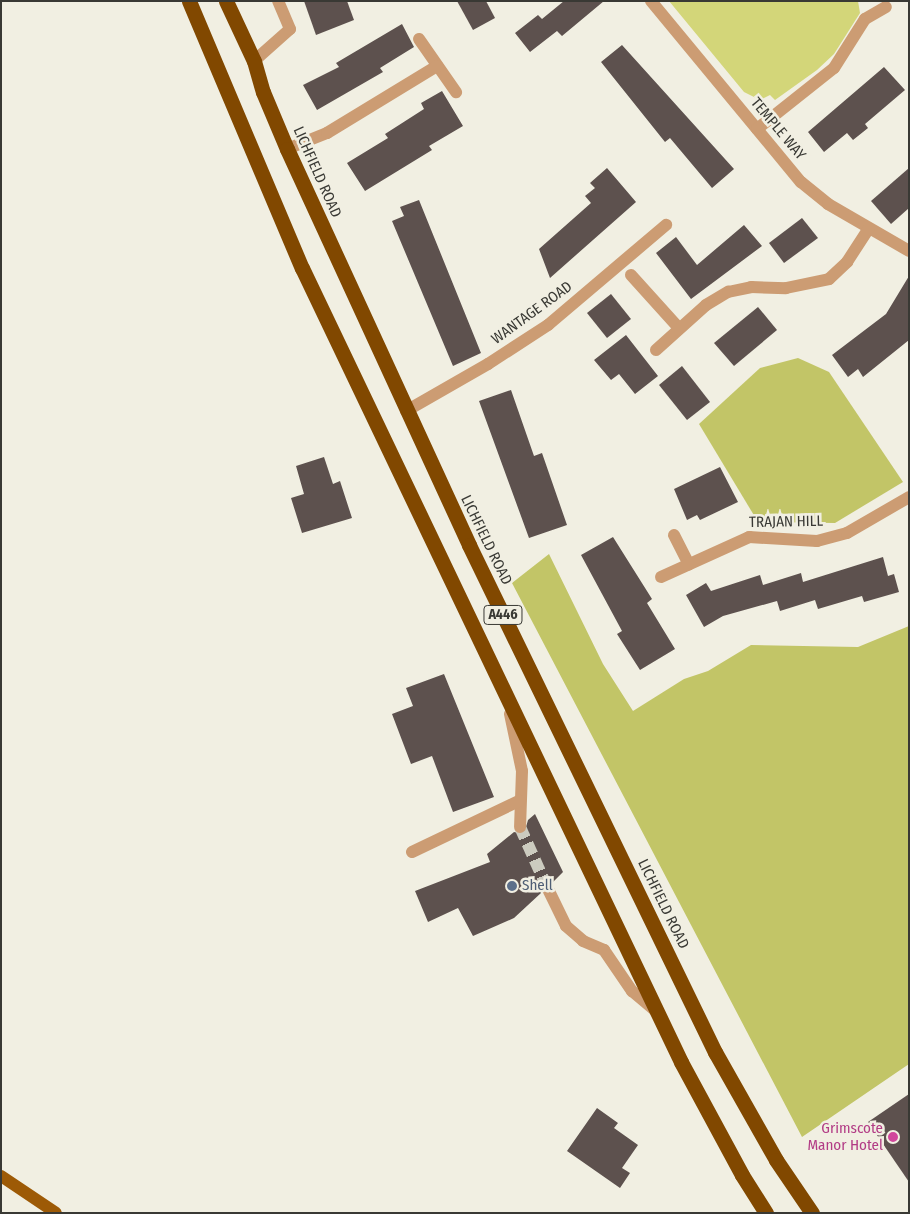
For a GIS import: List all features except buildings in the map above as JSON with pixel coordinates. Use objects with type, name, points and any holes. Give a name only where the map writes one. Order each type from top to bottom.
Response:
[{"type":"highway","name":"A446","points":[[189,1],[302,268],[658,1013],[737,1166],[766,1213]]},
{"type":"highway","name":"LICHFIELD ROAD","points":[[226,1],[254,61],[262,92],[287,149],[406,411],[715,1052],[776,1160],[812,1213]]},
{"type":"main road","points":[[1,1176],[56,1213]]},
{"type":"street","points":[[254,61],[290,29],[278,1]]},
{"type":"street","name":"TEMPLE WAY","points":[[651,1],[801,182],[869,228],[908,248]]},
{"type":"street","points":[[757,129],[834,68],[865,19],[886,7]]},
{"type":"street","points":[[419,39],[436,66],[456,92]]},
{"type":"street","points":[[287,149],[327,133],[436,66]]},
{"type":"street","name":"WANTAGE ROAD","points":[[406,411],[488,364],[548,325],[666,225]]},
{"type":"street","points":[[656,350],[678,327],[706,305],[728,292],[751,287],[786,288],[829,280],[847,262],[869,228]]},
{"type":"street","points":[[631,275],[678,327]]},
{"type":"street","name":"TRAJAN HILL","points":[[660,577],[749,537],[817,540],[847,533],[909,497]]},
{"type":"street","points":[[674,535],[689,564]]},
{"type":"street","points":[[502,688],[522,771],[519,801],[520,827]]},
{"type":"street","points":[[412,852],[519,801]]},
{"type":"street","points":[[547,887],[566,926],[583,941],[604,950],[632,991],[658,1013]]},
{"type":"green space","points":[[669,1],[858,1],[860,13],[834,54],[817,70],[775,100],[770,95],[760,100],[744,92]]},
{"type":"green space","points":[[798,358],[829,372],[903,482],[835,523],[758,522],[699,424],[760,368]]},
{"type":"green space","points":[[549,554],[603,664],[633,711],[684,679],[708,671],[751,645],[858,647],[909,626],[909,1064],[802,1137],[512,583]]},
{"type":"tunnel","points":[[520,827],[547,887]]},
{"type":"place","name":"Shell","points":[[512,886]]},
{"type":"place","name":"Grimscote Manor Hotel","points":[[893,1137]]}]
